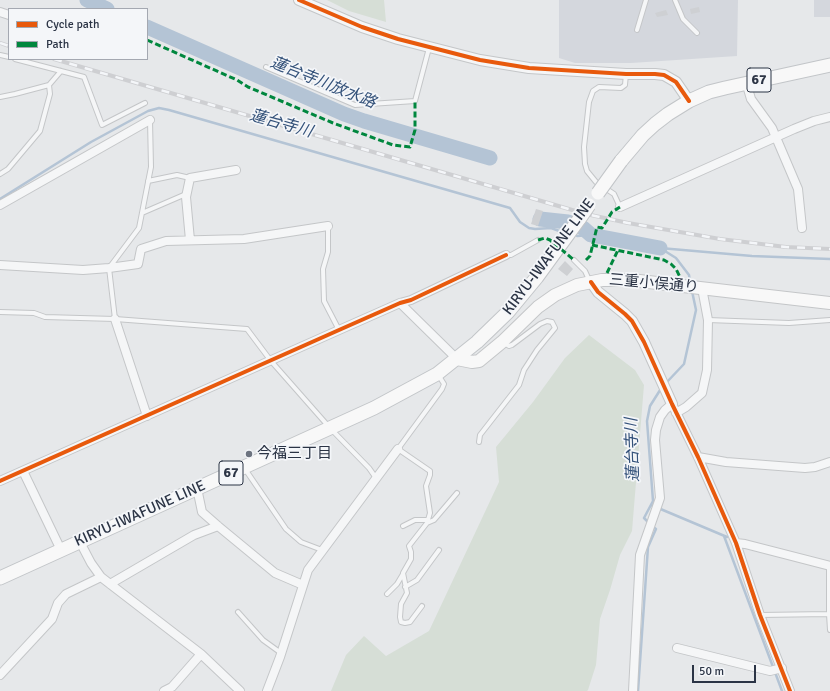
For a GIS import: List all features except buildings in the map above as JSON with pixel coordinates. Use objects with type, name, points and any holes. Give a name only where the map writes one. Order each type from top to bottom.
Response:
[{"type":"main road","name":"KIRYU-IWAFUNE LINE","points":[[0,578],[374,408],[437,374],[493,328],[512,308],[537,277],[621,161],[643,135],[655,124],[689,101],[709,92],[746,82],[830,65]]},
{"type":"main road","name":"三重小俣通り","points":[[457,359],[475,362],[485,357],[546,301],[564,290],[602,280],[631,280],[830,302]]},
{"type":"street","points":[[299,0],[362,27],[398,39],[474,58],[529,68],[664,75],[676,82],[689,101]]},
{"type":"street","points":[[746,82],[751,99],[772,128],[798,189],[802,228]]},
{"type":"street","points":[[620,207],[775,137],[814,121],[830,117]]},
{"type":"street","points":[[0,205],[150,120]]},
{"type":"street","points":[[190,240],[187,194],[190,178],[236,170]]},
{"type":"street","points":[[0,265],[83,270],[109,268],[138,264],[142,249],[166,241],[244,239],[328,226]]},
{"type":"street","points":[[0,481],[400,303],[411,300],[506,255]]},
{"type":"street","points":[[591,282],[598,292],[632,321],[644,342],[674,409],[698,457],[736,544],[760,615],[790,691]]},
{"type":"street","points":[[633,691],[640,555],[660,498],[655,440],[656,430],[660,417],[665,410],[686,408],[702,394],[707,370],[708,320],[699,288]]},
{"type":"street","points":[[400,303],[457,359]]},
{"type":"street","points":[[115,319],[147,416]]},
{"type":"street","points":[[267,691],[308,570],[398,449]]},
{"type":"street","points":[[698,457],[726,462],[805,468],[830,462]]},
{"type":"street","points":[[23,471],[60,550]]},
{"type":"street","points":[[197,488],[202,512],[275,573],[303,585]]},
{"type":"street","points":[[110,584],[194,535],[218,526]]},
{"type":"street","points":[[80,542],[91,563],[101,577],[201,654],[240,691]]},
{"type":"street","points":[[736,544],[745,544],[830,566]]},
{"type":"street","points":[[0,675],[52,619],[58,603],[66,594],[101,577]]},
{"type":"street","points":[[676,648],[770,672],[782,668]]},
{"type":"street","points":[[170,690],[201,654]]},
{"type":"lane","points":[[637,30],[646,0]]},
{"type":"lane","points":[[675,0],[683,19],[696,33]]},
{"type":"lane","points":[[266,67],[355,105],[415,101],[429,47]]},
{"type":"lane","points":[[19,60],[84,78],[102,125],[145,103]]},
{"type":"lane","points":[[0,97],[49,85],[61,71]]},
{"type":"lane","points":[[620,207],[614,194],[596,182],[587,171],[584,147],[589,102],[593,91],[599,87],[621,88],[625,86],[626,74]]},
{"type":"lane","points":[[0,174],[8,169],[40,132],[50,94],[49,85]]},
{"type":"lane","points":[[115,319],[109,268],[139,228],[151,167],[150,120]]},
{"type":"lane","points":[[148,181],[177,175],[190,178]]},
{"type":"lane","points":[[142,213],[187,194]]},
{"type":"lane","points":[[328,226],[328,252],[324,269],[324,301],[339,330]]},
{"type":"lane","points":[[506,255],[511,255],[538,240]]},
{"type":"lane","points":[[574,260],[585,271],[591,282]]},
{"type":"lane","points":[[0,312],[34,313],[45,317],[115,319],[247,329],[271,360],[330,428],[369,468],[376,478]]},
{"type":"lane","points":[[708,320],[789,323],[830,320]]},
{"type":"lane","points":[[479,442],[480,435],[519,384],[524,370],[536,350],[555,328],[552,322],[547,321],[540,324],[512,345],[509,346],[502,342]]},
{"type":"lane","points":[[387,594],[397,584],[411,559],[409,546],[427,522],[430,513],[426,486],[430,471],[398,449],[442,389],[444,384],[437,374]]},
{"type":"lane","points":[[243,467],[286,529],[301,542],[323,550]]},
{"type":"lane","points":[[403,526],[415,520],[427,522],[434,520],[457,493]]},
{"type":"lane","points":[[405,587],[417,580],[439,550]]},
{"type":"lane","points":[[830,566],[830,630]]},
{"type":"lane","points":[[403,573],[407,593],[401,604],[401,622],[410,622],[422,606]]},
{"type":"lane","points":[[238,612],[263,640],[281,653]]},
{"type":"lane","points":[[760,615],[829,614]]},
{"type":"shaded area","points":[[327,0],[384,0],[386,22],[349,11]]},
{"type":"shaded area","points":[[559,0],[738,0],[737,56],[631,63],[575,63],[559,58]]},
{"type":"shaded area","points":[[814,0],[830,0],[830,17],[814,17]]},
{"type":"shaded area","points":[[589,335],[635,370],[644,385],[632,531],[620,555],[600,619],[596,665],[588,690],[331,691],[346,655],[364,636],[386,656],[429,631],[499,482],[496,447],[533,402],[565,358]]},
{"type":"waterway","name":"蓮台寺川放水路","points":[[87,0],[105,8]]},
{"type":"waterway","name":"蓮台寺川放水路","points":[[148,27],[344,114],[490,158]]},
{"type":"waterway","name":"蓮台寺川","points":[[0,199],[91,142],[148,111],[159,108],[510,208],[520,222],[529,228],[551,228],[562,232]]},
{"type":"waterway","name":"蓮台寺川","points":[[540,219],[568,222]]},
{"type":"waterway","name":"蓮台寺川","points":[[583,228],[591,235],[660,248]]},
{"type":"waterway","name":"蓮台寺川","points":[[577,236],[591,235]]},
{"type":"waterway","name":"蓮台寺川","points":[[660,248],[676,258],[689,275],[690,282]]},
{"type":"waterway","points":[[660,248],[752,256],[830,259]]},
{"type":"waterway","name":"蓮台寺川","points":[[666,383],[684,364],[696,310],[692,291]]},
{"type":"waterway","name":"蓮台寺川","points":[[649,523],[644,518],[653,501],[647,421],[650,406],[662,387]]},
{"type":"waterway","points":[[651,505],[727,537]]},
{"type":"waterway","name":"蓮台寺川","points":[[638,691],[648,547],[656,529],[652,526]]},
{"type":"waterway","points":[[724,536],[782,691]]},
{"type":"railway","points":[[0,43],[8,46]]},
{"type":"railway","points":[[57,60],[586,214],[720,239],[786,247],[830,249]]},
{"type":"marked path","points":[[148,40],[237,80],[248,87],[333,123],[393,145],[410,147],[415,130],[415,101]]},
{"type":"marked path","points":[[586,260],[590,256],[597,227],[602,228],[612,212],[620,207]]},
{"type":"marked path","points":[[538,240],[545,238],[550,240],[574,260]]},
{"type":"marked path","points":[[592,245],[664,260],[676,269],[680,280]]},
{"type":"marked path","points":[[607,273],[618,250]]},
{"type":"cycle path","points":[[299,0],[362,27],[398,39],[480,60],[529,68],[664,75],[676,82],[689,101]]},
{"type":"cycle path","points":[[0,481],[400,303],[411,300],[506,255]]},
{"type":"cycle path","points":[[591,282],[598,292],[632,321],[644,342],[698,457],[736,543],[760,615],[790,691]]},
{"type":"place","name":"今福三丁目","points":[[249,454]]}]
